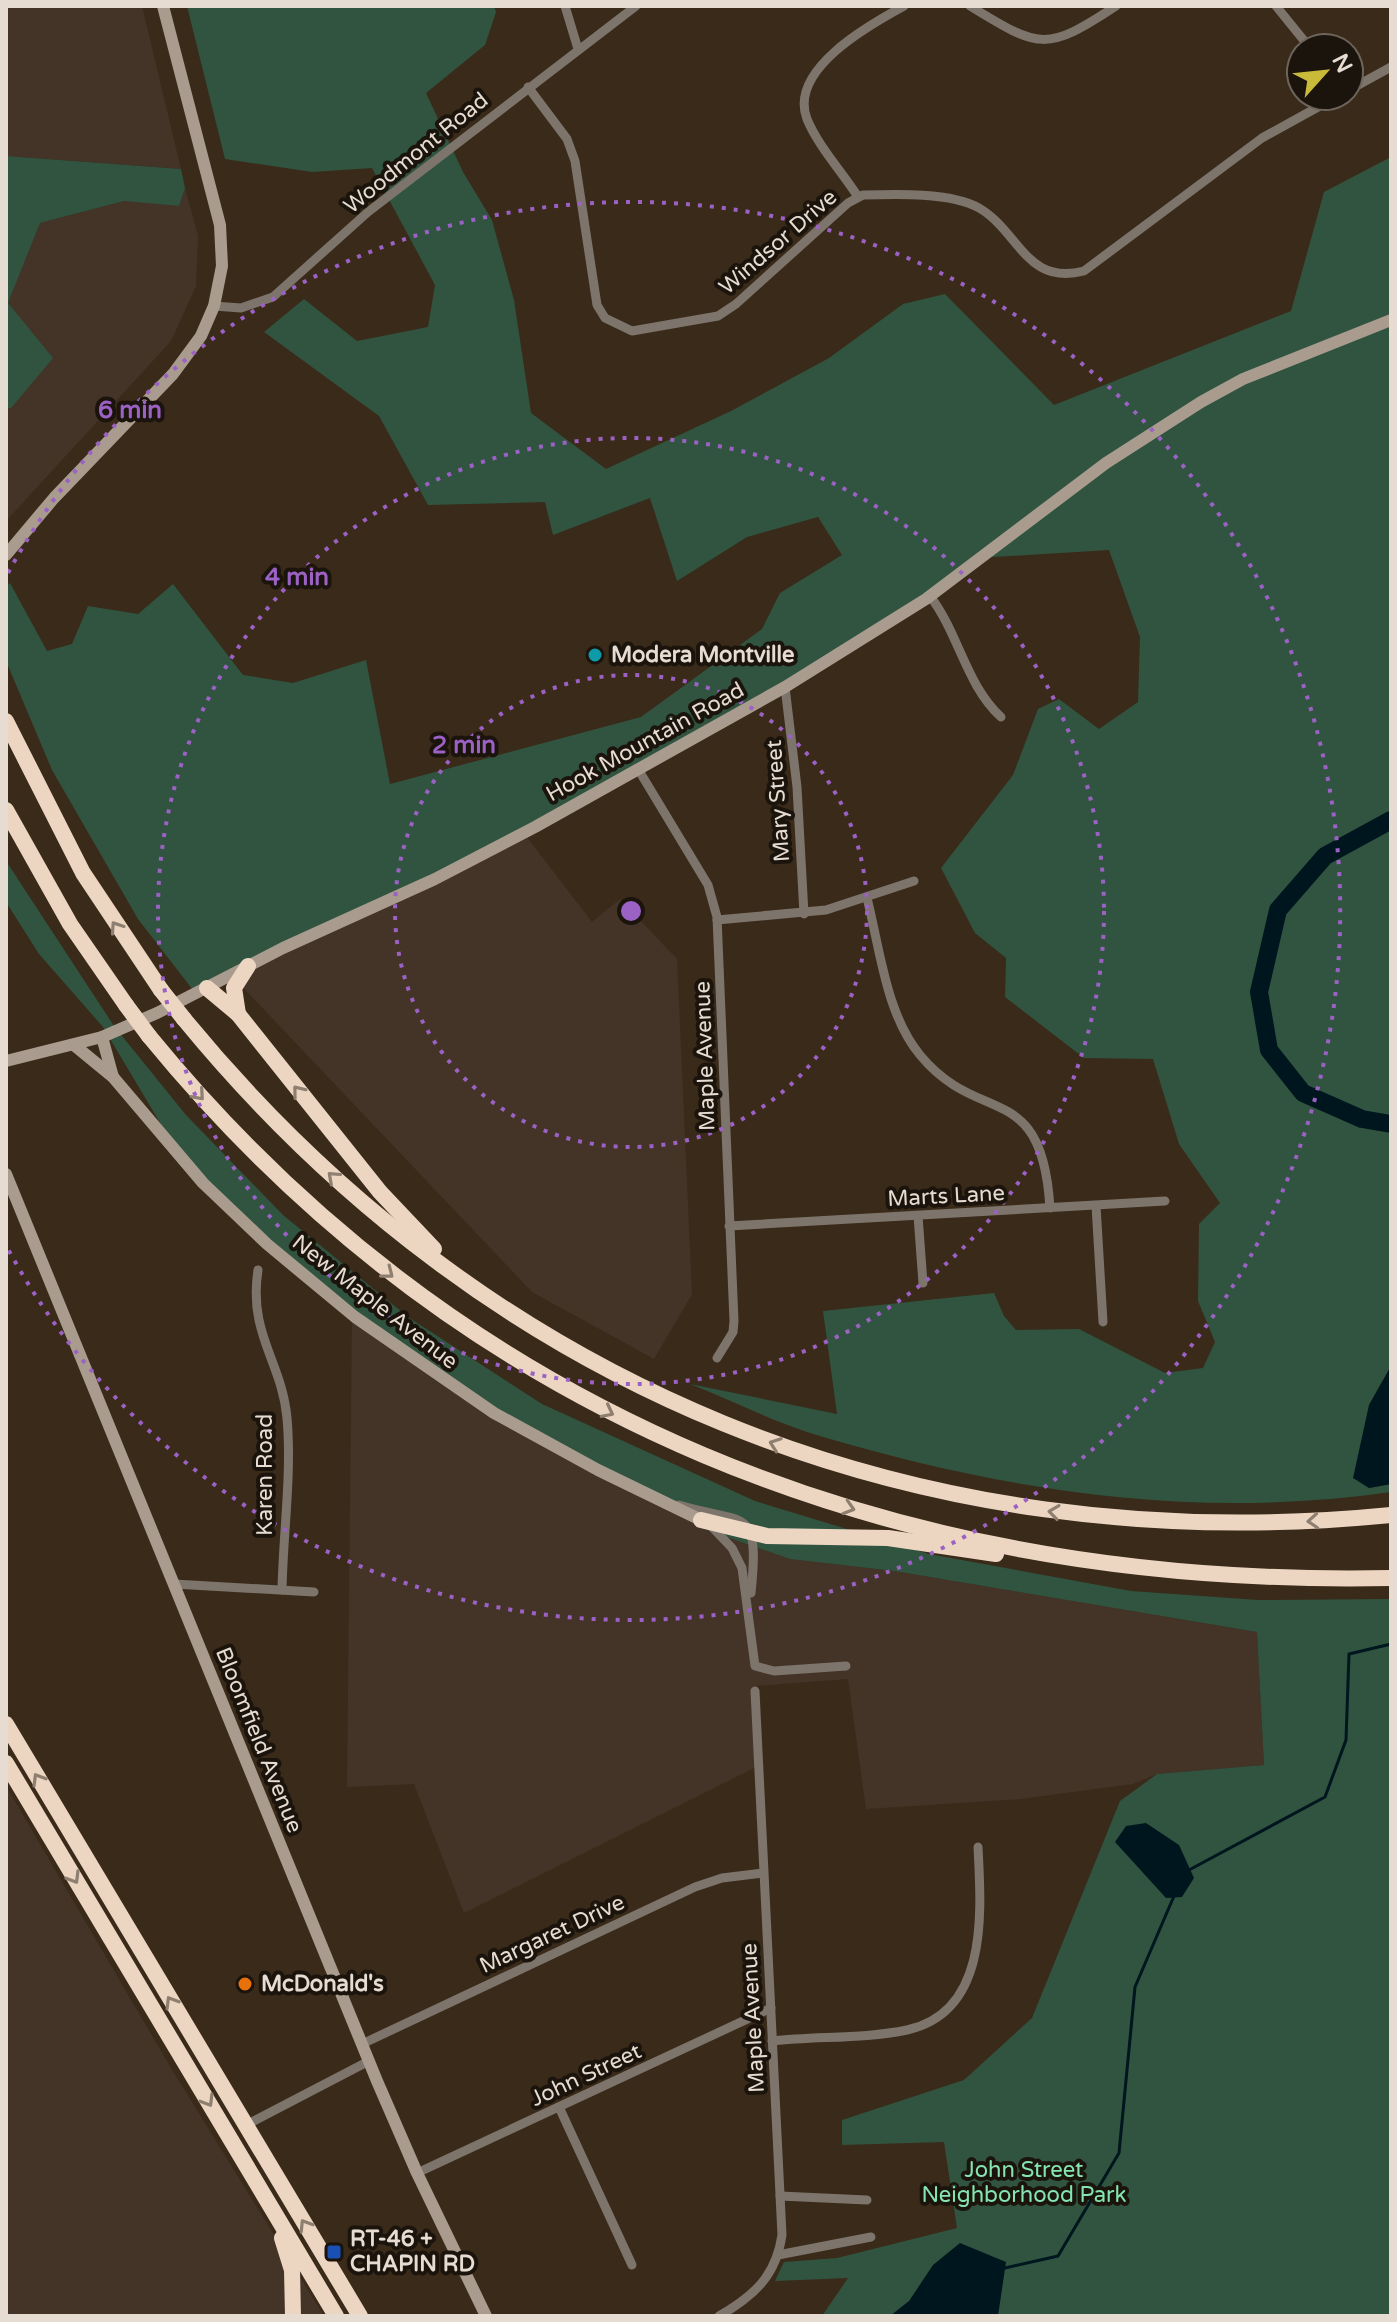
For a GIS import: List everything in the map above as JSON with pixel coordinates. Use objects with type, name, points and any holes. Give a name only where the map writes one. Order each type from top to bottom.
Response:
[{"type":"highway","points":[[6,721],[83,873],[161,990],[262,1108],[330,1175],[415,1246],[505,1310],[600,1366],[701,1414],[805,1454],[911,1486],[1046,1511],[1168,1523],[1279,1523],[1391,1515]]},
{"type":"highway","points":[[6,810],[70,924],[149,1036],[251,1152],[362,1252],[454,1321],[583,1399],[698,1454],[829,1502],[939,1532],[1126,1566]]},
{"type":"highway","points":[[238,1014],[234,988],[248,966]]},
{"type":"highway","points":[[207,988],[238,1014],[395,1210],[445,1260],[505,1310]]},
{"type":"highway","points":[[701,1520],[750,1533],[783,1537],[888,1538],[1011,1556],[1242,1576],[1391,1578]]},
{"type":"highway","points":[[6,1724],[360,2316]]},
{"type":"highway","points":[[6,1763],[336,2316]]},
{"type":"highway","points":[[263,2193],[287,2251],[293,2316]]},
{"type":"street","points":[[6,555],[54,498],[173,374],[201,336],[214,306],[222,260],[220,225],[163,6]]},
{"type":"street","points":[[565,6],[578,49]]},
{"type":"street","name":"Woodmont Road","points":[[214,306],[241,308],[273,297],[368,212],[636,6]]},
{"type":"street","points":[[858,197],[807,119],[805,94],[821,64],[904,6]]},
{"type":"street","points":[[970,6],[1017,35],[1043,40],[1076,32],[1116,6]]},
{"type":"street","points":[[1276,6],[1297,32]]},
{"type":"street","points":[[1365,81],[1391,67]]},
{"type":"street","name":"Windsor Drive","points":[[528,87],[567,139],[575,161],[597,305],[605,318],[619,328],[632,331],[669,328],[728,311],[858,197],[887,194],[966,202],[991,216],[1038,265],[1058,274],[1075,273],[1113,252],[1262,138],[1309,112]]},
{"type":"street","name":"Hook Mountain Road","points":[[6,1061],[102,1037],[435,879],[785,687],[930,596],[1106,463],[1201,402],[1243,379],[1391,320]]},
{"type":"street","points":[[930,596],[953,630],[984,698],[1001,717]]},
{"type":"street","name":"Mary Street","points":[[785,687],[797,787],[804,914]]},
{"type":"street","name":"Maple Avenue","points":[[638,769],[708,885],[717,920],[734,1321],[733,1332],[717,1358]]},
{"type":"street","points":[[717,920],[804,914],[867,898],[914,881]]},
{"type":"street","points":[[867,898],[893,1000],[909,1041],[936,1071],[1012,1113],[1032,1132],[1043,1156],[1050,1208]]},
{"type":"street","name":"New Maple Avenue","points":[[102,1037],[113,1077]]},
{"type":"street","name":"New Maple Avenue","points":[[74,1045],[113,1077],[203,1183],[267,1244],[355,1317],[494,1413],[701,1520]]},
{"type":"street","name":"Bloomfield Avenue","points":[[6,1174],[369,2061],[417,2173],[486,2316]]},
{"type":"street","name":"Marts Lane","points":[[729,1226],[1165,1201]]},
{"type":"street","points":[[1096,1206],[1103,1322]]},
{"type":"street","points":[[918,1216],[923,1283]]},
{"type":"street","name":"Karen Road","points":[[258,1270],[253,1299],[257,1323],[287,1417],[282,1590]]},
{"type":"street","name":"New Maple Avenue","points":[[659,1498],[732,1515],[745,1522],[750,1533]]},
{"type":"street","points":[[701,1520],[718,1531],[737,1557],[749,1608]]},
{"type":"street","points":[[750,1533],[751,1654],[760,1670],[846,1666]]},
{"type":"street","points":[[174,1584],[314,1592]]},
{"type":"street","name":"Maple Avenue","points":[[719,2316],[748,2299],[763,2285],[778,2255],[782,2235],[755,1691]]},
{"type":"street","points":[[772,2041],[910,2029],[950,2004],[966,1983],[979,1944],[978,1847]]},
{"type":"street","name":"Margaret Drive","points":[[362,2044],[695,1887],[722,1878],[763,1873]]},
{"type":"street","name":"John Street","points":[[417,2173],[771,2008]]},
{"type":"street","points":[[246,2125],[369,2061]]},
{"type":"street","points":[[559,2107],[632,2265]]},
{"type":"street","points":[[780,2196],[867,2200]]},
{"type":"street","points":[[778,2255],[871,2237]]},
{"type":"shaded area","points":[[6,6],[142,6],[181,169],[6,156]]},
{"type":"shaded area","points":[[185,188],[198,236],[196,286],[171,341],[6,521],[6,409],[11,408],[8,303],[40,223],[124,201],[179,206]]},
{"type":"shaded area","points":[[526,836],[592,922],[620,899],[677,959],[692,1294],[654,1359],[532,1292],[233,977]]},
{"type":"shaded area","points":[[352,1316],[709,1531],[790,1559],[894,1571],[1257,1632],[1264,1765],[1157,1774],[1133,1784],[1020,1799],[866,1809],[848,1679],[755,1686],[760,1765],[464,1913],[414,1784],[347,1787]]},
{"type":"shaded area","points":[[6,1786],[171,2068],[324,2316],[6,2316]]},
{"type":"green space","points":[[187,6],[494,6],[496,12],[485,45],[426,93],[463,172],[492,220],[514,300],[531,413],[606,469],[731,411],[829,358],[903,304],[945,294],[1054,405],[1291,311],[1324,192],[1391,157],[1391,1366],[1369,1405],[1369,1488],[1391,1484],[1391,1492],[1318,1500],[1246,1503],[1103,1496],[1032,1486],[891,1456],[820,1436],[690,1384],[837,1414],[823,1311],[994,1293],[1004,1316],[1016,1330],[1079,1329],[1165,1373],[1203,1368],[1215,1342],[1198,1301],[1199,1224],[1220,1203],[1179,1144],[1153,1059],[1084,1058],[1005,997],[1006,958],[975,933],[941,868],[1013,775],[1038,709],[1059,699],[1099,729],[1138,702],[1140,637],[1109,550],[977,558],[857,645],[526,836],[196,994],[138,919],[52,770],[6,661],[6,587],[10,583],[47,651],[72,644],[88,606],[138,614],[173,584],[243,675],[293,683],[366,660],[390,784],[641,717],[762,629],[780,593],[842,555],[818,517],[747,537],[677,581],[650,498],[553,535],[545,502],[428,505],[379,416],[264,332],[304,299],[357,341],[428,327],[435,285],[372,168],[312,172],[225,159]]},
{"type":"green space","points":[[6,156],[181,169],[185,188],[179,206],[124,201],[40,223],[8,303],[53,358],[11,408],[6,408]]},
{"type":"green space","name":"John Street Neighborhood Park","points":[[6,861],[114,1026],[186,1115],[283,1215],[408,1317],[542,1404],[755,1501],[929,1554],[1131,1591],[1258,1600],[1391,1599],[1391,2316],[822,2316],[848,2278],[775,2281],[784,2262],[837,2258],[957,2228],[944,2142],[842,2145],[842,2120],[964,2080],[1032,2018],[1120,1801],[1157,1774],[1264,1765],[1257,1632],[894,1571],[790,1559],[709,1531],[564,1453],[352,1316],[184,1163],[103,1027],[39,954],[6,902]]},
{"type":"water","points":[[1391,1366],[1391,1484],[1369,1488],[1353,1478],[1369,1405]]},
{"type":"water","points":[[1146,1823],[1179,1845],[1194,1878],[1182,1897],[1166,1898],[1115,1842],[1126,1826]]},
{"type":"water","points":[[960,2243],[1006,2262],[998,2316],[890,2316],[909,2301],[933,2265]]},
{"type":"waterway","points":[[1391,820],[1325,856],[1278,910],[1259,992],[1269,1050],[1303,1093],[1362,1119],[1391,1124]]},
{"type":"waterway","points":[[1189,1870],[1325,1797],[1346,1740],[1349,1654],[1391,1644]]},
{"type":"waterway","points":[[1005,2268],[1058,2256],[1119,2153],[1135,1987],[1174,1896]]},
{"type":"place","name":"Modera Montville","points":[[595,655]]},
{"type":"place","name":"McDonald's","points":[[245,1984]]},
{"type":"place","name":"RT-46 + CHAPIN RD","points":[[334,2252]]}]
